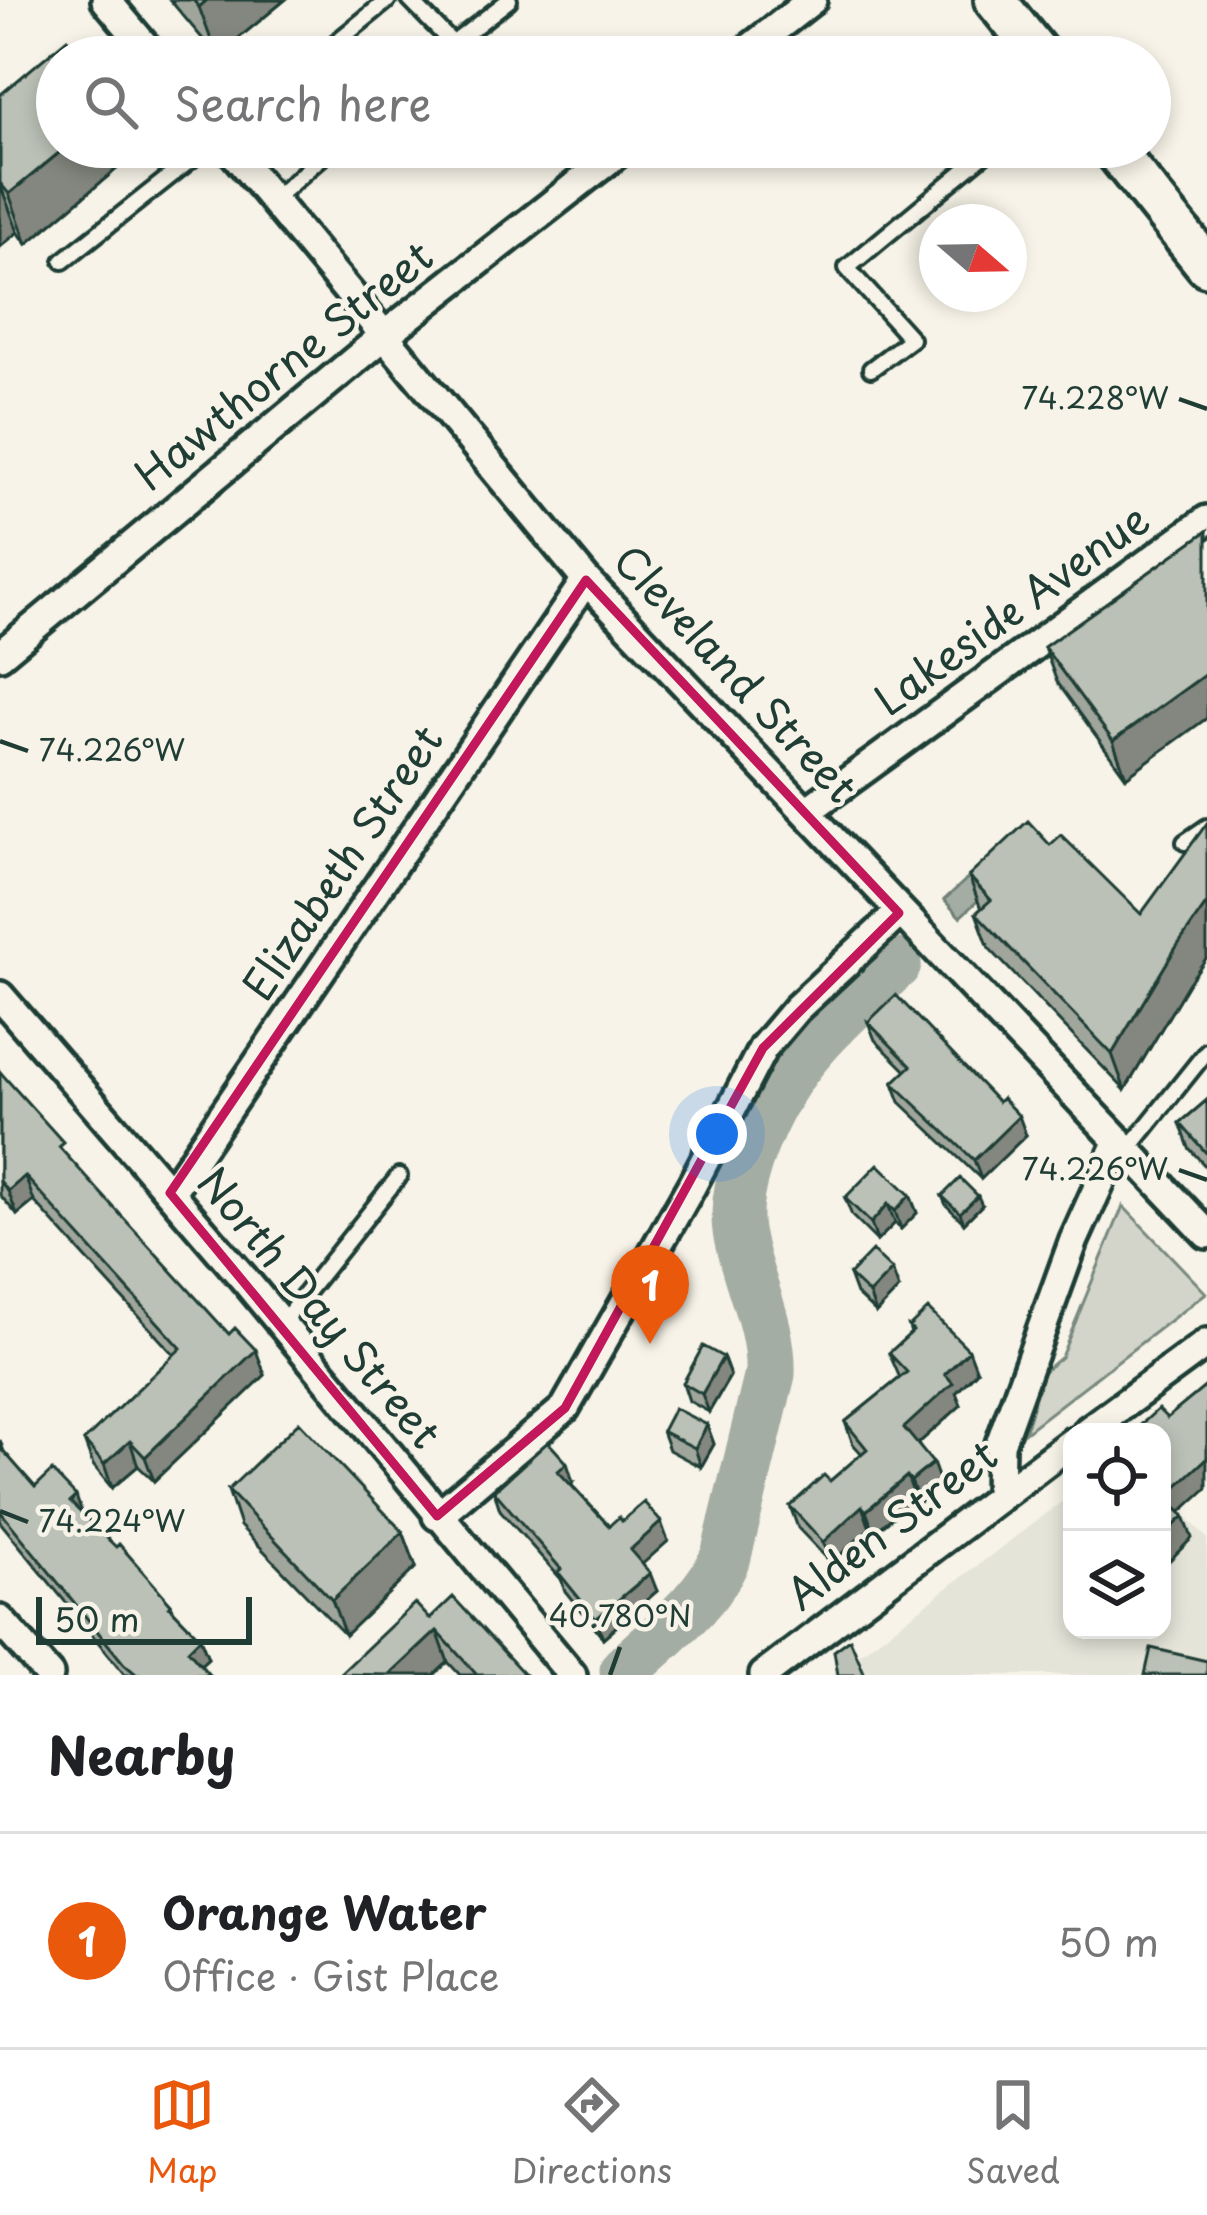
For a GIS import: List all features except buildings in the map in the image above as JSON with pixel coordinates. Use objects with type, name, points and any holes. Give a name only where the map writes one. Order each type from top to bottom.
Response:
[{"type":"main road","points":[[995,0],[1024,36]]},
{"type":"main road","points":[[1129,168],[1207,266]]},
{"type":"street","points":[[106,0],[136,36]]},
{"type":"street","points":[[767,36],[812,0]]},
{"type":"street","name":"Cleveland Street","points":[[246,168],[586,580],[1207,1234]]},
{"type":"street","name":"Hawthorne Street","points":[[0,655],[386,335],[598,168]]},
{"type":"street","name":"Lakeside Avenue","points":[[807,811],[1207,520]]},
{"type":"street","name":"Elizabeth Street","points":[[170,1193],[586,580]]},
{"type":"street","points":[[437,1516],[565,1408],[692,1185],[763,1048],[796,1009],[899,913]]},
{"type":"street","name":"North Day Street","points":[[0,996],[572,1675]]},
{"type":"street","points":[[999,1496],[997,1459],[1021,1382],[1074,1240],[1123,1147]]},
{"type":"street","points":[[1098,1423],[1207,1342]]},
{"type":"street","name":"Alden Street","points":[[764,1675],[1063,1449]]},
{"type":"street","points":[[0,1620],[49,1675]]},
{"type":"lane","points":[[344,36],[388,0]]},
{"type":"lane","points":[[410,0],[444,36]]},
{"type":"lane","points":[[462,36],[509,0]]},
{"type":"lane","points":[[63,261],[180,168]]},
{"type":"lane","points":[[273,200],[309,168]]},
{"type":"lane","points":[[871,369],[910,339],[847,268],[968,168]]},
{"type":"lane","points":[[1185,842],[1207,826]]},
{"type":"lane","points":[[1123,1147],[1207,1051]]},
{"type":"lane","points":[[281,1324],[399,1176]]},
{"type":"highlighted area","points":[[586,580],[899,913],[763,1048],[565,1408],[437,1516],[170,1193]]},
{"type":"shaded area","points":[[1009,840],[1023,859],[960,917],[944,900]]},
{"type":"shaded area","points":[[1123,1206],[1206,1293],[1024,1433],[1043,1372],[1061,1357]]},
{"type":"shaded area","points":[[1063,1501],[1063,1639],[1171,1639],[1171,1501],[1207,1538],[1207,1675],[832,1675]]},
{"type":"waterway","points":[[625,1670],[695,1603],[726,1556],[770,1374],[767,1337],[737,1221],[751,1150],[794,1069],[896,964]]},
{"type":"place","name":"Orange Water","points":[[650,1344]]}]
